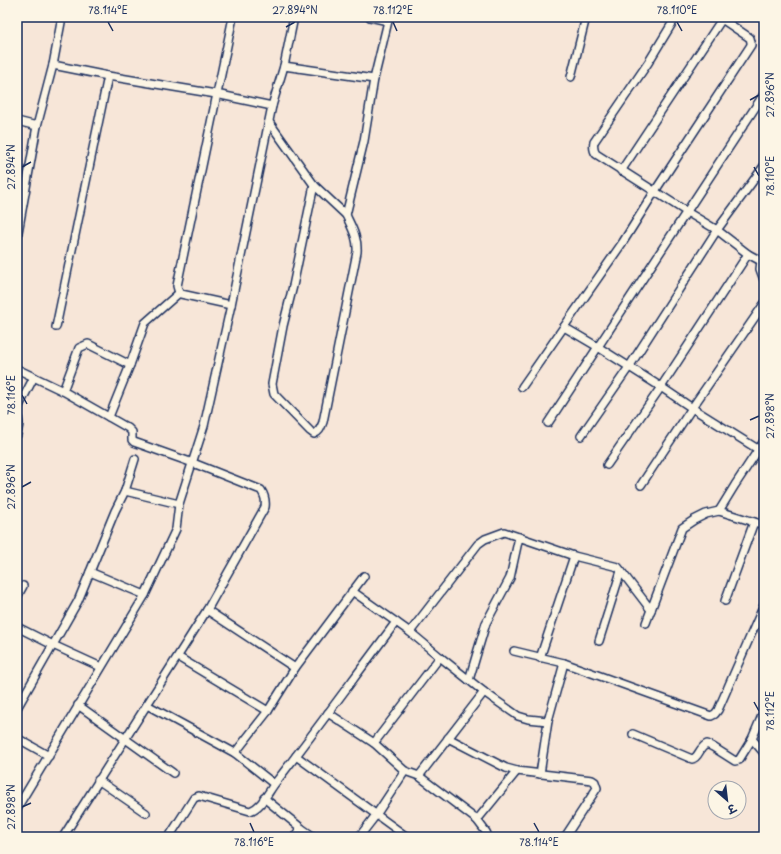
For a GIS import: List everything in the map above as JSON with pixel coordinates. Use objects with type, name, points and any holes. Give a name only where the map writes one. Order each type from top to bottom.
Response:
[{"type":"street","points":[[17,238],[37,126],[53,65],[62,17]]},
{"type":"street","points":[[179,293],[177,286],[232,17]]},
{"type":"street","points":[[17,808],[145,595],[176,529],[179,504],[204,426],[231,305],[272,106],[284,66],[294,17]]},
{"type":"street","points":[[346,216],[364,141],[374,79],[389,19],[370,17]]},
{"type":"street","points":[[571,77],[586,17]]},
{"type":"street","points":[[676,17],[648,62],[594,142],[593,148],[596,154],[621,171],[717,230],[748,254],[762,260],[760,269],[764,280]]},
{"type":"street","points":[[522,387],[623,242],[751,45],[752,42],[750,38],[720,18],[621,171]]},
{"type":"street","points":[[53,65],[216,94],[272,106]]},
{"type":"street","points":[[284,66],[374,79]]},
{"type":"street","points":[[56,327],[108,76]]},
{"type":"street","points":[[548,423],[764,94]]},
{"type":"street","points":[[17,121],[37,126]]},
{"type":"street","points":[[269,122],[314,185],[346,216],[356,238],[357,252],[323,422],[320,429],[314,434],[274,394],[272,384],[283,326],[314,185]]},
{"type":"street","points":[[581,436],[629,367],[717,230],[764,166]]},
{"type":"street","points":[[607,465],[661,387],[748,254]]},
{"type":"street","points":[[179,293],[231,305]]},
{"type":"street","points":[[109,417],[145,323],[179,293]]},
{"type":"street","points":[[641,485],[764,304]]},
{"type":"street","points":[[564,327],[761,451]]},
{"type":"street","points":[[62,391],[79,348],[84,345],[88,344],[130,365]]},
{"type":"street","points":[[17,369],[62,391],[131,430],[132,440],[134,442],[193,463],[261,490],[266,500],[265,507],[207,610],[63,837]]},
{"type":"street","points":[[17,435],[19,424],[17,410],[34,378]]},
{"type":"street","points":[[719,511],[735,485],[761,451],[764,441]]},
{"type":"street","points":[[17,708],[78,602],[115,511],[125,491],[135,459]]},
{"type":"street","points":[[125,491],[179,504]]},
{"type":"street","points":[[646,623],[682,528],[706,514],[719,511],[764,525]]},
{"type":"street","points":[[725,601],[754,522]]},
{"type":"street","points":[[410,632],[478,544],[485,539],[504,532],[574,556],[618,567],[651,610]]},
{"type":"street","points":[[469,680],[486,623],[510,578],[519,537]]},
{"type":"street","points":[[540,658],[574,556]]},
{"type":"street","points":[[599,641],[621,570]]},
{"type":"street","points":[[90,572],[145,595]]},
{"type":"street","points":[[235,753],[268,711],[295,668],[364,576]]},
{"type":"street","points":[[17,597],[23,586]]},
{"type":"street","points":[[352,591],[410,632],[484,692],[518,716],[528,719],[548,721]]},
{"type":"street","points":[[514,651],[564,663],[713,716],[718,710],[764,604]]},
{"type":"street","points":[[207,610],[295,668]]},
{"type":"street","points":[[169,837],[194,798],[199,796],[250,811],[256,808],[396,622]]},
{"type":"street","points":[[17,627],[101,667]]},
{"type":"street","points":[[178,657],[268,711]]},
{"type":"street","points":[[374,743],[440,657]]},
{"type":"street","points":[[540,774],[548,721],[564,663]]},
{"type":"street","points":[[419,776],[484,692]]},
{"type":"street","points":[[78,705],[173,773]]},
{"type":"street","points":[[148,705],[235,753],[274,784]]},
{"type":"street","points":[[633,734],[692,759],[695,759],[702,747],[707,744],[735,761],[739,760],[752,740],[764,711]]},
{"type":"street","points":[[328,713],[374,743],[405,771],[419,776],[477,820],[487,834],[485,837]]},
{"type":"street","points":[[17,738],[49,756]]},
{"type":"street","points":[[448,738],[506,768],[517,771],[592,780],[595,782],[597,788],[564,837]]},
{"type":"street","points":[[752,740],[764,753]]},
{"type":"street","points":[[296,756],[407,837]]},
{"type":"street","points":[[359,837],[376,815],[405,771]]},
{"type":"street","points":[[477,820],[517,771]]},
{"type":"street","points":[[98,780],[146,813]]},
{"type":"street","points":[[264,798],[314,837]]},
{"type":"street","points":[[294,837],[301,828]]}]
